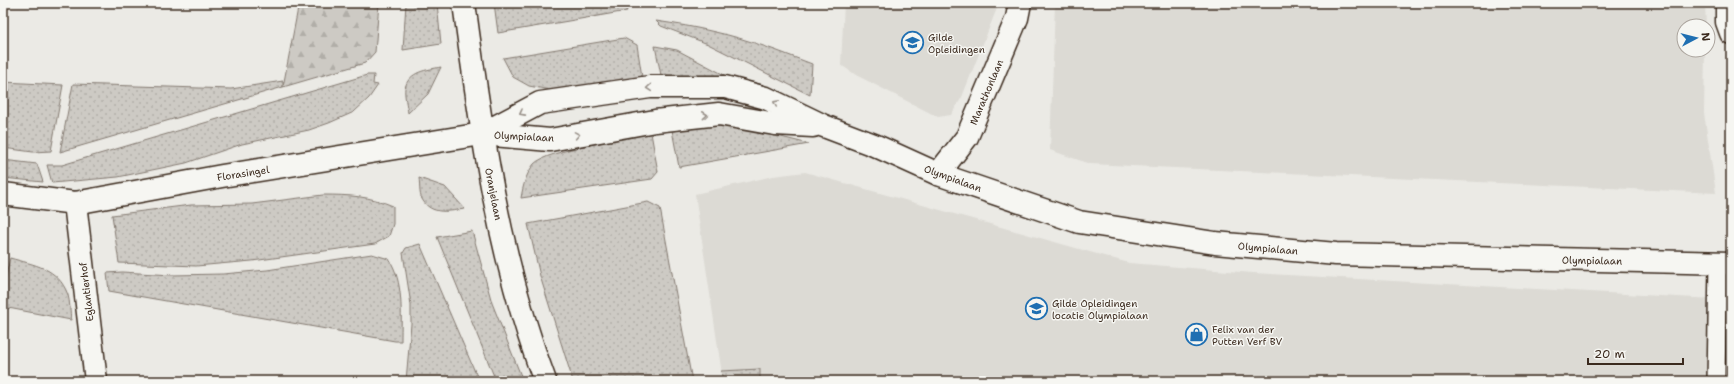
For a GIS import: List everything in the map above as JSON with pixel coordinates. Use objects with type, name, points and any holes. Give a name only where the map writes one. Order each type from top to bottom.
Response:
[{"type":"street","name":"Oranjelaan","points":[[464,3],[482,134],[496,209],[512,274],[545,381]]},
{"type":"street","name":"Marathonlaan","points":[[938,174],[967,137],[1017,18],[1020,3]]},
{"type":"street","points":[[1727,3],[1727,22],[1731,33]]},
{"type":"street","name":"Olympialaan","points":[[482,134],[540,103],[650,87],[725,87],[766,98],[824,126],[874,145],[938,174],[1079,222],[1215,243],[1336,254],[1724,263]]},
{"type":"street","name":"Olympialaan","points":[[482,134],[550,140],[655,121],[719,114],[775,124],[824,126]]},
{"type":"street","name":"Florasingel","points":[[3,194],[75,203],[222,176],[482,134]]},
{"type":"street","name":"Eglantierhof","points":[[75,203],[96,381]]},
{"type":"lane","points":[[1716,381],[1724,263]]},
{"type":"shaded area","name":"Gilde Opleidingen","points":[[844,3],[999,3],[962,97],[951,115],[938,117],[856,75],[841,65]]},
{"type":"shaded area","points":[[1055,3],[1705,3],[1706,18],[1676,18],[1676,58],[1705,58],[1704,113],[1716,193],[1090,164],[1050,150]]},
{"type":"shaded area","points":[[805,172],[1129,263],[1253,273],[1731,300],[1731,381],[723,381],[695,194],[773,176]]},
{"type":"green space","points":[[299,3],[379,3],[375,52],[365,63],[283,87]]},
{"type":"green space","points":[[406,3],[437,3],[441,44],[403,50]]},
{"type":"green space","points":[[494,3],[625,3],[627,11],[498,33]]},
{"type":"green space","points":[[656,21],[678,24],[740,38],[812,64],[810,95],[708,44],[661,26]]},
{"type":"green space","points":[[624,38],[637,45],[642,77],[550,90],[529,86],[513,77],[503,58]]},
{"type":"green space","points":[[655,46],[677,50],[732,79],[661,75]]},
{"type":"green space","points":[[441,67],[428,94],[408,113],[405,97],[407,82],[419,72]]},
{"type":"green space","points":[[367,75],[374,75],[373,84],[378,85],[369,98],[354,112],[309,130],[242,144],[186,163],[118,177],[52,183],[47,165],[62,165]]},
{"type":"green space","points":[[283,81],[283,87],[60,152],[73,84],[231,89]]},
{"type":"green space","points":[[3,82],[63,85],[51,151],[33,152],[3,148]]},
{"type":"green space","points":[[727,126],[761,132],[809,144],[679,167],[672,130],[693,127]]},
{"type":"green space","points":[[651,133],[658,172],[652,179],[521,198],[529,172],[534,164],[542,159],[571,149]]},
{"type":"green space","points":[[3,160],[37,164],[43,182],[3,178]]},
{"type":"green space","points":[[419,178],[445,187],[465,209],[441,211],[430,208],[421,197]]},
{"type":"green space","points":[[323,195],[359,197],[376,200],[393,206],[393,224],[389,236],[375,244],[252,261],[196,266],[119,263],[112,215],[191,205],[252,204]]},
{"type":"green space","points":[[648,202],[660,208],[692,381],[573,381],[540,276],[528,224]]},
{"type":"green space","points":[[472,231],[492,303],[523,381],[496,381],[437,237]]},
{"type":"green space","points":[[420,244],[479,381],[406,381],[411,324],[411,305],[403,253],[406,248]]},
{"type":"green space","points":[[372,254],[389,259],[394,268],[401,298],[401,341],[109,291],[107,273],[122,272],[172,275],[223,274],[267,270]]},
{"type":"green space","points":[[10,258],[36,265],[52,273],[58,278],[68,295],[71,320],[3,307],[3,290]]},
{"type":"green space","points":[[760,369],[760,381],[723,381],[721,371]]},
{"type":"place","name":"Gilde Opleidingen","points":[[913,43]]},
{"type":"place","name":"Gilde Opleidingen locatie Olympialaan","points":[[1036,309]]},
{"type":"place","name":"Felix van der Putten Verf BV","points":[[1196,335]]}]
